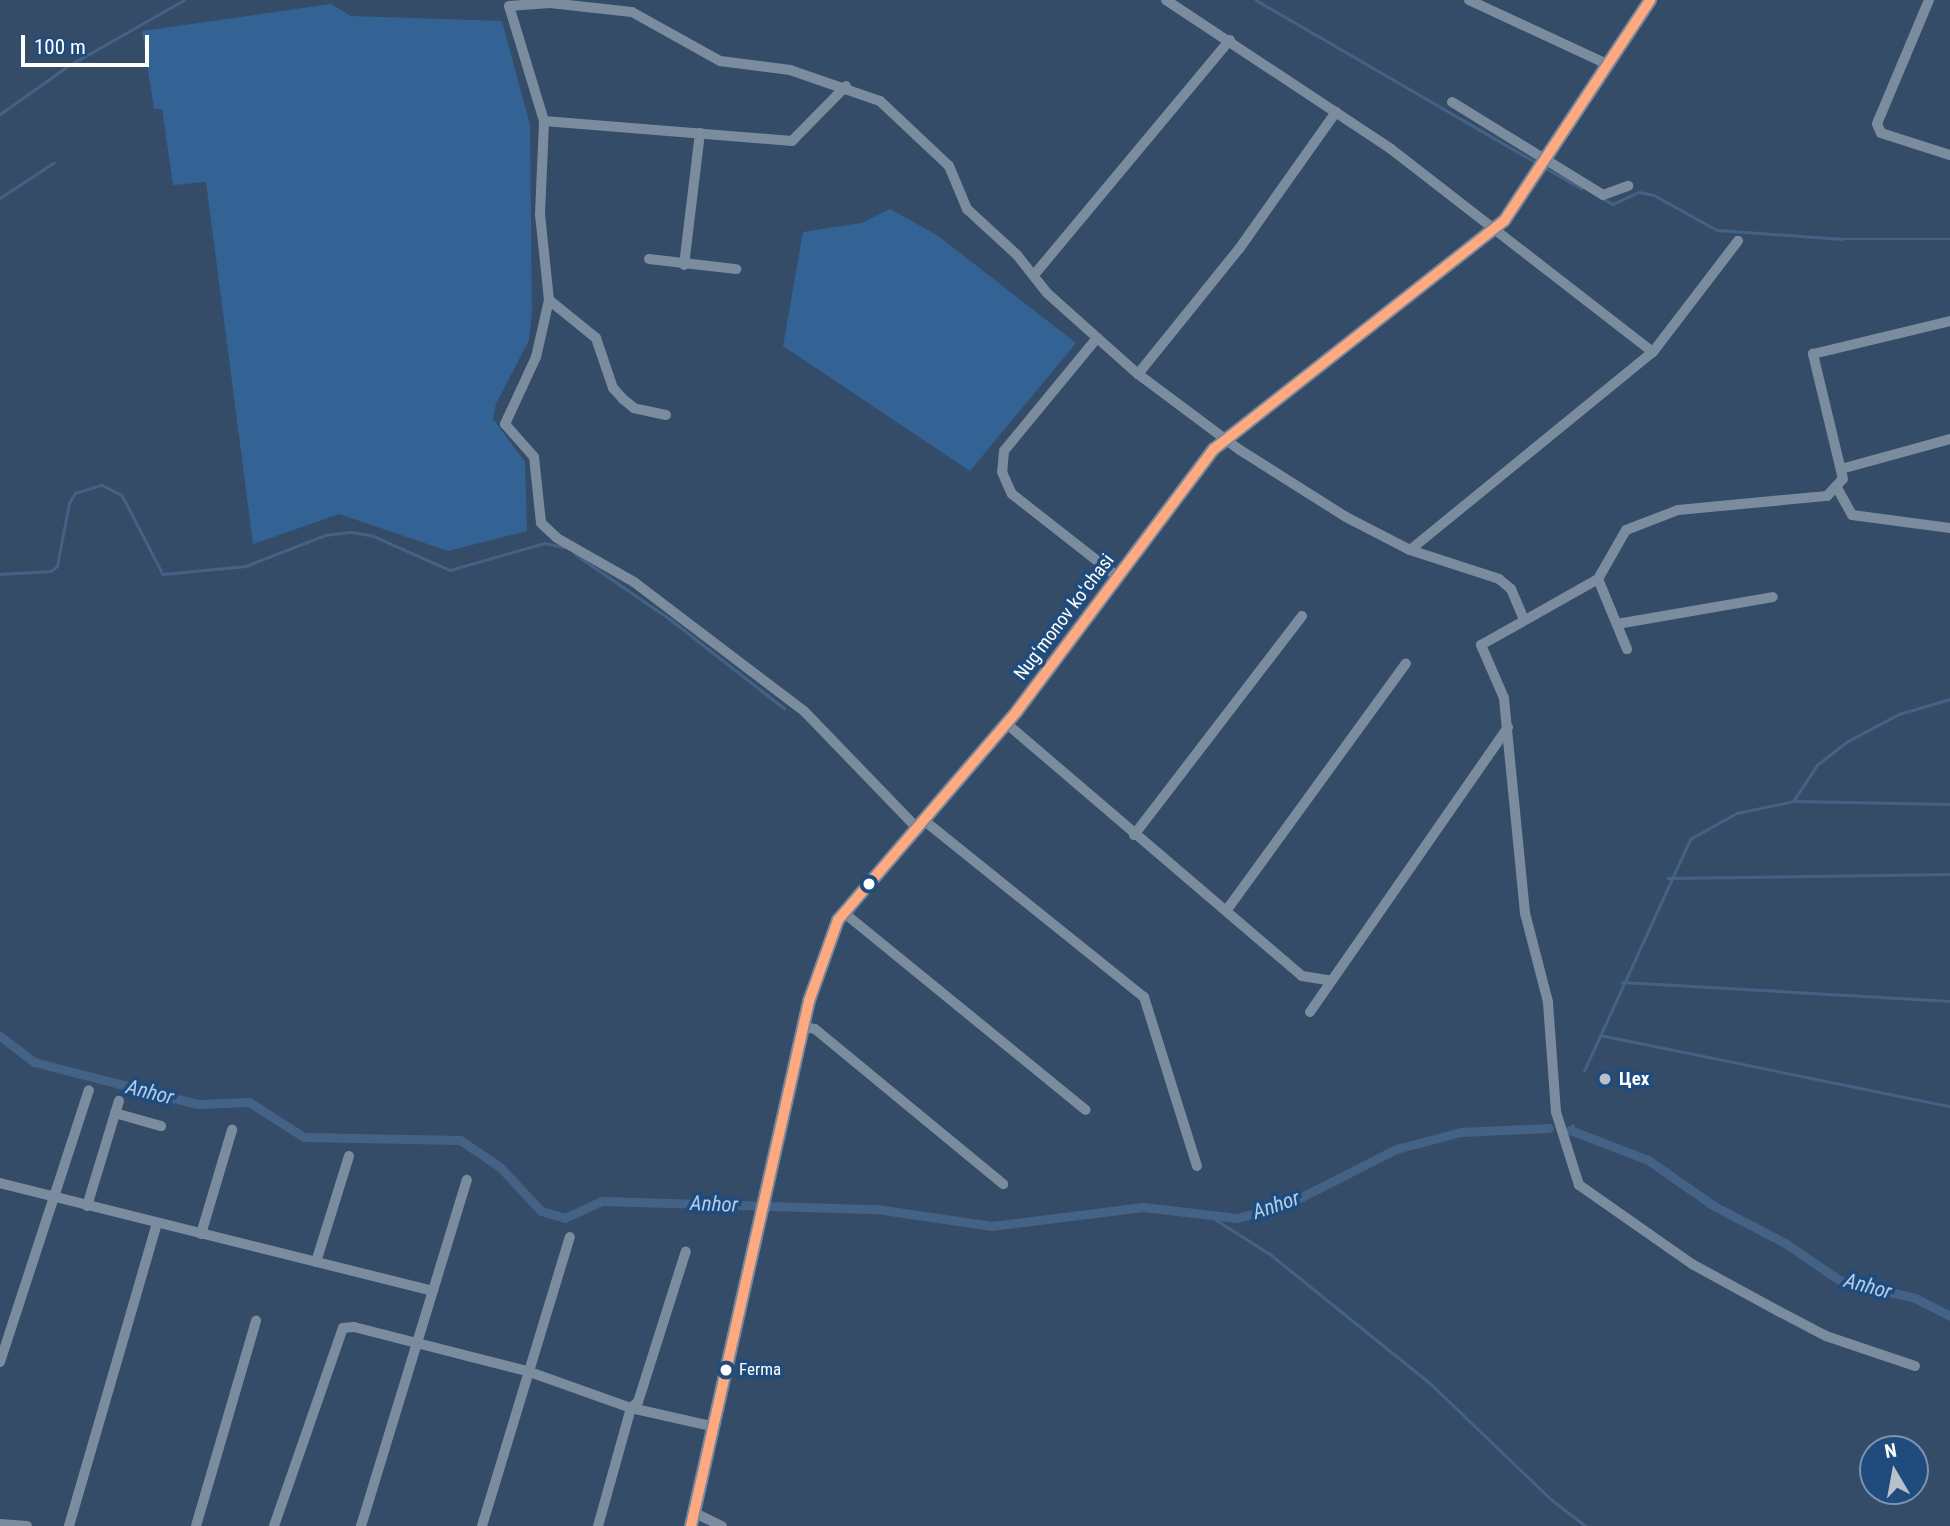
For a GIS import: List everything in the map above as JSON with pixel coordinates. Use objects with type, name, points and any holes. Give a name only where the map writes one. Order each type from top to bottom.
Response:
[{"type":"main road","points":[[1545,159],[1650,0]]},
{"type":"main road","name":"Nugʻmonov koʻchasi","points":[[693,1520],[803,1027],[820,963],[843,912],[923,826],[1007,724],[1224,439],[1497,228],[1545,159]]},
{"type":"street","points":[[1166,0],[1336,112],[1497,228],[1653,352]]},
{"type":"street","points":[[1469,0],[1607,64]]},
{"type":"street","points":[[1929,0],[1877,124],[1881,133],[1950,155]]},
{"type":"street","points":[[1197,1166],[1144,997],[923,826],[804,711],[634,582],[557,538],[541,523],[534,457],[505,424],[536,357],[549,300],[540,214],[544,121],[509,6],[550,3],[632,12],[720,61],[790,70],[846,86],[890,109],[949,166],[967,209],[1034,275],[1047,293],[1138,374],[1224,439],[1346,517],[1410,550],[1499,579],[1511,589],[1523,617]]},
{"type":"street","points":[[1034,275],[1230,40]]},
{"type":"street","points":[[544,121],[792,141],[846,86]]},
{"type":"street","points":[[1452,102],[1603,195],[1628,186]]},
{"type":"street","points":[[1138,374],[1246,240],[1336,112]]},
{"type":"street","points":[[684,265],[699,133]]},
{"type":"street","points":[[1410,550],[1653,352],[1738,241]]},
{"type":"street","points":[[649,259],[736,269]]},
{"type":"street","points":[[549,300],[596,338],[613,388],[623,399],[635,408],[666,415]]},
{"type":"street","points":[[1915,1366],[1826,1336],[1780,1312],[1692,1264],[1579,1185],[1556,1112],[1548,1002],[1525,913],[1504,698],[1481,645],[1523,617],[1598,579],[1626,530],[1678,510],[1827,496],[1843,479],[1813,354],[1950,321]]},
{"type":"street","points":[[1097,338],[1004,451],[1002,472],[1012,494],[1118,577]]},
{"type":"street","points":[[1841,469],[1950,439]]},
{"type":"street","points":[[1836,486],[1852,515],[1950,528]]},
{"type":"street","points":[[1598,579],[1628,649]]},
{"type":"street","points":[[1617,624],[1773,597]]},
{"type":"street","points":[[1134,835],[1302,616]]},
{"type":"street","points":[[1226,911],[1406,663]]},
{"type":"street","points":[[1007,724],[1302,976],[1332,981]]},
{"type":"street","points":[[1310,1012],[1508,727]]},
{"type":"street","points":[[843,912],[1086,1110]]},
{"type":"street","points":[[803,1027],[815,1029],[1003,1184]]},
{"type":"street","points":[[0,1362],[52,1196],[89,1090]]},
{"type":"street","points":[[87,1206],[117,1107],[160,1126]]},
{"type":"street","points":[[201,1234],[232,1130]]},
{"type":"street","points":[[316,1262],[349,1156]]},
{"type":"street","points":[[361,1526],[467,1180]]},
{"type":"street","points":[[0,1184],[433,1291]]},
{"type":"street","points":[[69,1526],[157,1224]]},
{"type":"street","points":[[482,1526],[527,1371],[570,1237]]},
{"type":"street","points":[[598,1526],[631,1408],[638,1402],[686,1251]]},
{"type":"street","points":[[196,1526],[256,1321]]},
{"type":"street","points":[[274,1526],[344,1328],[418,1343],[527,1371],[631,1408],[715,1427]]},
{"type":"street","points":[[693,1520],[722,1526]]},
{"type":"street","points":[[0,1524],[27,1526]]},
{"type":"shaded area","points":[[331,4],[351,16],[502,21],[530,125],[532,312],[529,340],[496,404],[493,419],[525,462],[527,531],[448,551],[339,514],[253,544],[206,182],[173,185],[162,109],[154,109],[142,31]]},
{"type":"shaded area","points":[[890,209],[937,235],[1076,343],[970,471],[783,346],[803,232],[861,223]]},
{"type":"waterway","points":[[0,114],[68,66],[184,0]]},
{"type":"waterway","points":[[1256,0],[1536,162]]},
{"type":"waterway","points":[[0,198],[53,163]]},
{"type":"waterway","points":[[1544,167],[1581,188]]},
{"type":"waterway","points":[[1603,199],[1613,204],[1639,192],[1654,195],[1717,230],[1842,239],[1950,239]]},
{"type":"waterway","points":[[0,574],[51,571],[57,566],[69,503],[75,493],[102,485],[122,495],[163,574],[246,566],[325,535],[351,532],[371,535],[450,570],[545,543],[564,547]]},
{"type":"waterway","points":[[575,554],[670,619],[784,708]]},
{"type":"waterway","points":[[1794,800],[1817,765],[1848,741],[1899,714],[1950,699]]},
{"type":"waterway","points":[[1584,1071],[1690,839],[1737,813],[1794,801],[1950,804]]},
{"type":"waterway","points":[[1668,878],[1950,874]]},
{"type":"waterway","points":[[1622,982],[1950,1001]]},
{"type":"waterway","points":[[1600,1035],[1950,1106]]},
{"type":"waterway","name":"Anhor","points":[[0,1036],[34,1062],[198,1104],[249,1102],[304,1137],[460,1140],[500,1167],[541,1211],[565,1218],[601,1201],[877,1209],[992,1226],[1143,1207],[1237,1218],[1286,1205],[1396,1149],[1461,1132],[1549,1128]]},
{"type":"waterway","name":"Anhor","points":[[1573,1125],[1573,1130]]},
{"type":"waterway","name":"Anhor","points":[[1570,1130],[1648,1160],[1714,1206],[1785,1243],[1839,1280],[1915,1298],[1950,1316]]},
{"type":"waterway","points":[[1210,1216],[1270,1254],[1431,1384],[1552,1500],[1586,1526]]},
{"type":"transit line","points":[[691,1526],[809,1001],[838,920],[1017,711],[1214,449],[1504,221],[1650,0]]},
{"type":"place","name":"Цех","points":[[1605,1079]]},
{"type":"place","name":"Ferma","points":[[726,1370]]}]
